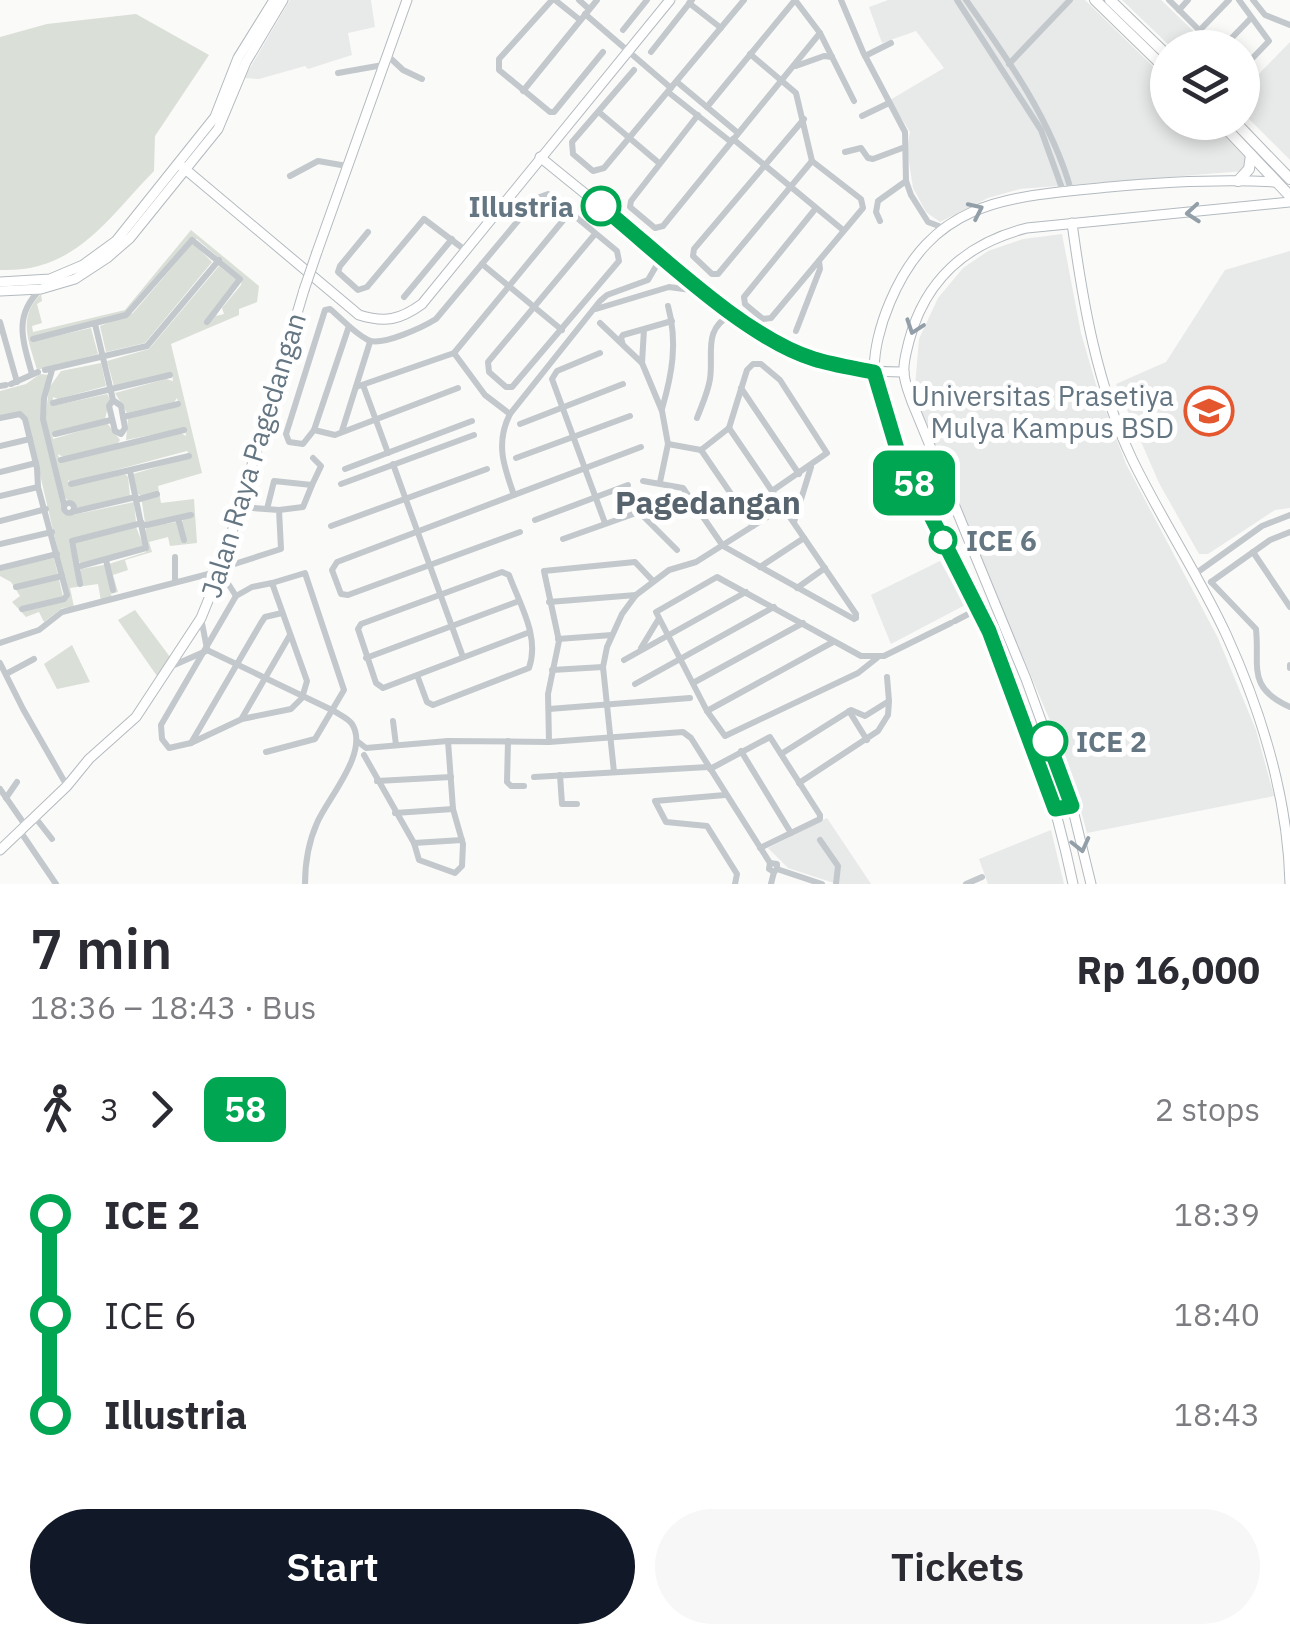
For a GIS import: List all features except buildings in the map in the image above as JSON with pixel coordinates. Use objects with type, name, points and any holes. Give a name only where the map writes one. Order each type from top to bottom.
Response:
[{"type":"main road","points":[[1095,0],[1150,44]]},
{"type":"main road","points":[[1110,0],[1150,49]]},
{"type":"main road","points":[[1237,140],[1290,199]]},
{"type":"main road","points":[[1252,140],[1290,179]]},
{"type":"main road","points":[[1238,181],[1250,169],[1251,155]]},
{"type":"main road","points":[[1276,182],[1290,179]]},
{"type":"street","points":[[0,291],[41,289],[78,277],[130,238],[215,116],[238,58],[274,0]]},
{"type":"street","points":[[0,282],[50,279],[83,265],[116,240],[218,129],[246,62],[283,0]]},
{"type":"street","name":"Jalan Raya Pagedangan","points":[[0,850],[136,717],[202,618],[221,570],[304,290],[407,0]]},
{"type":"street","points":[[603,52],[554,112],[523,91],[497,65],[553,0],[585,15],[672,87],[698,115],[734,138]]},
{"type":"street","points":[[579,0],[585,15]]},
{"type":"street","points":[[523,91],[597,0]]},
{"type":"street","points":[[623,30],[647,0]]},
{"type":"street","points":[[182,167],[359,315],[387,321],[414,310],[670,0]]},
{"type":"street","points":[[634,70],[571,148],[593,171],[604,168],[744,0]]},
{"type":"street","points":[[707,107],[795,0],[820,33],[854,101]]},
{"type":"street","points":[[840,0],[905,132],[906,181],[922,217],[933,226],[944,228]]},
{"type":"street","points":[[957,0],[1006,65]]},
{"type":"street","points":[[966,0],[1044,129],[1067,191]]},
{"type":"street","points":[[1006,65],[1070,0]]},
{"type":"street","points":[[1169,0],[1200,30],[1229,0]]},
{"type":"street","points":[[1179,10],[1188,0]]},
{"type":"street","points":[[1239,0],[1269,41],[1260,51]]},
{"type":"street","points":[[1253,0],[1266,15],[1290,25]]},
{"type":"street","points":[[651,52],[691,2],[721,28]]},
{"type":"street","points":[[1239,30],[1251,18]]},
{"type":"street","points":[[698,115],[630,201],[630,207],[655,228],[663,226],[820,33]]},
{"type":"street","points":[[865,56],[891,43]]},
{"type":"street","points":[[750,54],[798,96],[812,161],[862,198],[863,208],[771,318],[763,318],[745,304],[746,294],[816,208]]},
{"type":"street","points":[[792,68],[824,56],[833,57]]},
{"type":"street","points":[[338,73],[386,60],[422,79]]},
{"type":"street","points":[[672,87],[707,107],[734,138],[843,230]]},
{"type":"street","points":[[862,116],[889,103]]},
{"type":"street","points":[[600,113],[660,163]]},
{"type":"street","points":[[804,119],[694,249],[693,256],[712,274],[718,274],[812,161]]},
{"type":"street","points":[[844,152],[860,148],[871,159],[905,147]]},
{"type":"street","points":[[540,157],[732,314],[776,342],[812,359],[874,372],[904,372]]},
{"type":"street","points":[[290,176],[318,161],[348,166]]},
{"type":"street","points":[[880,221],[876,212],[878,201],[906,181]]},
{"type":"street","points":[[1073,884],[1055,809],[1007,677],[978,609],[897,449],[874,372],[885,313],[901,276],[923,247],[944,228],[994,202],[1166,182],[1276,182]]},
{"type":"street","points":[[349,326],[314,430],[303,444],[286,438],[323,312],[330,310],[370,342],[380,343],[436,319],[542,194],[548,194],[617,251],[619,261],[517,384],[506,387],[490,372],[488,362],[596,234]]},
{"type":"street","points":[[1090,884],[1072,806],[1023,671],[915,413],[904,372],[914,322],[928,294],[955,261],[1001,234],[1290,199]]},
{"type":"street","points":[[360,386],[454,353],[570,212]]},
{"type":"street","points":[[368,232],[340,266],[340,276],[358,290],[366,287],[419,221],[429,220],[465,250]]},
{"type":"street","points":[[1072,223],[1084,310],[1111,404],[1131,456],[1194,575],[1256,629],[1256,676],[1266,692],[1290,707]]},
{"type":"street","points":[[404,297],[452,239]]},
{"type":"street","points":[[33,339],[132,311],[190,241],[196,241],[240,281],[220,312],[207,322]]},
{"type":"street","points":[[514,495],[501,453],[503,430],[510,414],[607,294],[648,280],[662,256]]},
{"type":"street","points":[[0,322],[6,336],[8,384],[42,371],[147,346],[219,260]]},
{"type":"street","points":[[796,332],[820,269],[819,261]]},
{"type":"street","points":[[482,264],[562,330]]},
{"type":"street","points":[[648,280],[653,290]]},
{"type":"street","points":[[596,309],[670,287],[706,292]]},
{"type":"street","points":[[41,289],[27,305],[21,332],[42,371],[42,418],[65,512],[157,494]]},
{"type":"street","points":[[662,410],[674,362],[668,306]]},
{"type":"street","points":[[698,418],[710,380],[709,341],[718,324],[732,314]]},
{"type":"street","points":[[622,344],[623,335],[672,321]]},
{"type":"street","points":[[600,323],[642,363],[662,410],[668,444],[660,482]]},
{"type":"street","points":[[95,324],[113,400],[120,404],[125,428],[121,434]]},
{"type":"street","points":[[642,363],[644,330]]},
{"type":"street","points":[[6,336],[21,332]]},
{"type":"street","points":[[342,433],[360,386],[370,342]]},
{"type":"street","points":[[600,352],[554,373],[552,383],[605,523]]},
{"type":"street","points":[[454,353],[485,395],[510,414]]},
{"type":"street","points":[[702,450],[729,428],[740,388],[753,364],[761,364],[773,373],[827,453],[772,491]]},
{"type":"street","points":[[53,403],[170,376]]},
{"type":"street","points":[[520,424],[623,384]]},
{"type":"street","points":[[360,386],[388,453]]},
{"type":"street","points":[[314,430],[329,435],[342,433],[458,388]]},
{"type":"street","points":[[740,388],[799,474]]},
{"type":"street","points":[[113,400],[108,406],[111,420],[114,431],[121,434]]},
{"type":"street","points":[[123,417],[178,404]]},
{"type":"street","points":[[0,418],[22,414],[65,598],[22,609]]},
{"type":"street","points":[[516,458],[630,416]]},
{"type":"street","points":[[55,434],[111,420]]},
{"type":"street","points":[[344,469],[472,422]]},
{"type":"street","points":[[643,481],[684,488],[724,546],[856,618],[729,428]]},
{"type":"street","points":[[61,460],[184,430]]},
{"type":"street","points":[[121,434],[124,444]]},
{"type":"street","points":[[341,484],[474,435]]},
{"type":"street","points":[[0,446],[30,439]]},
{"type":"street","points":[[668,444],[702,450],[754,526]]},
{"type":"street","points":[[520,532],[348,595],[338,590],[332,570],[336,562],[641,447]]},
{"type":"street","points":[[71,484],[189,456]]},
{"type":"street","points":[[239,507],[280,510],[306,505],[321,466],[313,458]]},
{"type":"street","points":[[0,472],[36,463]]},
{"type":"street","points":[[393,464],[463,657]]},
{"type":"street","points":[[794,523],[811,466]]},
{"type":"street","points":[[331,526],[487,469]]},
{"type":"street","points":[[77,567],[144,550],[130,471]]},
{"type":"street","points":[[267,510],[274,481],[312,484]]},
{"type":"street","points":[[535,520],[628,485]]},
{"type":"street","points":[[0,496],[38,487]]},
{"type":"street","points":[[614,772],[602,667],[612,635],[636,595],[675,566],[696,562],[783,507]]},
{"type":"street","points":[[0,521],[46,509]]},
{"type":"street","points":[[0,643],[42,628],[62,612],[280,551],[280,510]]},
{"type":"street","points":[[563,540],[639,512],[677,550]]},
{"type":"street","points":[[1194,575],[1262,526],[1290,514]]},
{"type":"street","points":[[80,584],[72,541],[191,515]]},
{"type":"street","points":[[178,518],[184,540]]},
{"type":"street","points":[[0,544],[52,532]]},
{"type":"street","points":[[1206,585],[1290,532]]},
{"type":"street","points":[[760,567],[804,538]]},
{"type":"street","points":[[1253,552],[1290,607]]},
{"type":"street","points":[[0,568],[57,554]]},
{"type":"street","points":[[175,557],[176,582]]},
{"type":"street","points":[[106,560],[113,590]]},
{"type":"street","points":[[548,742],[552,670],[558,640],[542,575],[547,568],[635,562],[654,581]]},
{"type":"street","points":[[796,588],[825,568]]},
{"type":"street","points":[[221,570],[236,596]]},
{"type":"street","points":[[266,752],[316,740],[344,686],[303,572],[252,587],[236,596],[161,725],[162,738],[169,748],[190,743],[242,719],[291,709],[302,698],[307,681],[272,583]]},
{"type":"street","points":[[417,675],[426,702],[433,705],[531,665],[534,646],[530,632],[509,575],[504,572],[362,624],[357,633],[378,686],[530,632]]},
{"type":"street","points":[[16,587],[62,576]]},
{"type":"street","points":[[877,658],[856,654],[715,577],[658,608],[658,619],[707,711],[720,733],[728,735],[978,609]]},
{"type":"street","points":[[1206,585],[1263,731],[1279,786],[1289,839],[1290,884]]},
{"type":"street","points":[[624,660],[746,592]]},
{"type":"street","points":[[548,602],[636,595]]},
{"type":"street","points":[[366,658],[519,602]]},
{"type":"street","points":[[635,684],[774,606]]},
{"type":"street","points":[[190,743],[265,617],[282,613]]},
{"type":"street","points":[[202,618],[207,650]]},
{"type":"street","points":[[639,652],[658,619]]},
{"type":"street","points":[[692,683],[803,624]]},
{"type":"street","points":[[242,719],[290,635]]},
{"type":"street","points":[[558,640],[612,635]]},
{"type":"street","points":[[707,711],[834,642]]},
{"type":"street","points":[[207,650],[334,711],[352,724],[377,781],[422,862],[455,872],[463,863],[462,840],[453,809],[448,741]]},
{"type":"street","points":[[168,668],[207,650]]},
{"type":"street","points":[[6,674],[34,659]]},
{"type":"street","points":[[0,662],[67,786]]},
{"type":"street","points":[[552,670],[602,667]]},
{"type":"street","points":[[1007,677],[1023,671]]},
{"type":"street","points":[[799,783],[867,740],[886,721],[887,677]]},
{"type":"street","points":[[550,709],[690,698]]},
{"type":"street","points":[[781,754],[853,709],[865,716],[889,700]]},
{"type":"street","points":[[849,711],[867,740]]},
{"type":"street","points":[[394,721],[396,746]]},
{"type":"street","points":[[350,762],[365,752],[448,741],[548,742],[682,732],[691,738],[770,863],[769,870],[822,884]]},
{"type":"street","points":[[534,776],[709,768],[768,736],[821,818],[760,848]]},
{"type":"street","points":[[305,884],[315,826],[343,780],[357,741]]},
{"type":"street","points":[[508,741],[507,782],[524,786]]},
{"type":"street","points":[[741,751],[790,833]]},
{"type":"street","points":[[560,775],[562,804],[577,804]]},
{"type":"street","points":[[377,781],[451,776]]},
{"type":"street","points":[[6,798],[18,782]]},
{"type":"street","points":[[0,789],[56,884]]},
{"type":"street","points":[[726,795],[657,798],[655,804],[666,822],[707,826],[737,874],[736,884]]},
{"type":"street","points":[[1055,809],[1072,806]]},
{"type":"street","points":[[395,813],[453,809]]},
{"type":"street","points":[[34,816],[52,839]]},
{"type":"street","points":[[414,843],[462,840]]},
{"type":"street","points":[[820,840],[838,866],[836,884]]},
{"type":"street","points":[[771,884],[776,871]]},
{"type":"street","points":[[966,884],[982,876]]},
{"type":"shaded area","points":[[290,0],[371,0],[375,27],[348,33],[352,55],[308,69],[305,66],[259,79],[244,78]]},
{"type":"shaded area","points":[[888,0],[1085,0],[1150,63],[1150,140],[1230,140],[1248,163],[1244,171],[1020,189],[988,198],[940,222],[926,212],[913,188],[907,149],[910,132],[890,100],[944,68],[916,31],[882,43],[869,7]]},
{"type":"shaded area","points":[[1122,0],[1161,0],[1192,30],[1153,30]]},
{"type":"shaded area","points":[[136,14],[209,55],[155,136],[154,171],[88,240],[69,253],[26,269],[0,270],[0,37],[47,24]]},
{"type":"shaded area","points":[[1290,42],[1290,160],[1260,130],[1260,73]]},
{"type":"shaded area","points":[[191,230],[259,286],[257,302],[239,309],[239,315],[171,344],[202,473],[158,486],[161,503],[194,499],[197,543],[170,546],[168,537],[149,542],[152,552],[125,560],[128,570],[113,575],[118,592],[111,594],[112,598],[101,601],[98,584],[70,588],[74,607],[62,608],[44,622],[39,612],[26,617],[12,602],[20,596],[11,582],[0,576],[0,570],[54,558],[64,601],[68,594],[27,419],[20,412],[0,416],[0,391],[26,384],[40,374],[49,375],[41,400],[41,419],[63,514],[134,502],[136,522],[69,542],[79,585],[81,569],[146,552],[147,527],[184,519],[145,522],[133,474],[191,457],[187,451],[68,480],[69,487],[125,474],[128,477],[130,496],[77,508],[64,497],[45,421],[49,388],[61,371],[101,363],[106,386],[53,397],[52,406],[107,394],[110,399],[105,419],[52,432],[53,439],[107,423],[120,440],[63,457],[58,454],[60,462],[181,433],[186,436],[185,428],[126,440],[128,418],[179,405],[177,398],[127,413],[115,393],[166,379],[173,381],[172,373],[114,386],[107,361],[149,349],[219,266],[237,280],[216,316],[224,314],[222,308],[241,285],[242,278],[197,239],[189,239],[124,313],[34,341],[91,328],[98,354],[37,370],[27,331],[29,312],[41,294],[42,301],[37,304],[42,323],[32,326],[33,332],[125,310]]},
{"type":"shaded area","points":[[1062,234],[1081,333],[1097,388],[1126,464],[1218,638],[1256,730],[1274,796],[1087,833],[1068,763],[928,434],[915,387],[919,339],[938,298],[963,268],[988,251],[1023,239]]},
{"type":"shaded area","points":[[193,243],[212,262],[145,343],[106,352],[100,326],[133,313]]},
{"type":"shaded area","name":"Universitas Prasetiya Mulya Kampus BSD","points":[[1290,251],[1290,508],[1275,510],[1208,554],[1199,554],[1159,483],[1116,384],[1166,362],[1225,270]]},
{"type":"shaded area","points":[[136,527],[144,547],[77,561],[73,543]]},
{"type":"shaded area","points":[[940,561],[965,605],[891,644],[871,595]]},
{"type":"shaded area","points":[[135,610],[170,657],[157,676],[118,620]]},
{"type":"shaded area","points":[[72,645],[90,682],[57,689],[44,664]]},
{"type":"shaded area","points":[[827,818],[871,884],[837,884],[788,868],[768,848]]},
{"type":"shaded area","points":[[1051,830],[1064,884],[988,884],[979,859]]},
{"type":"bus line","name":"58","points":[[601,206],[732,314],[776,342],[812,359],[874,372],[897,449],[989,631],[1055,809],[1072,806],[1048,741]]},
{"type":"place","name":"Illustria","points":[[601,206]]},
{"type":"place","name":"Universitas Prasetiya Mulya Kampus BSD","points":[[1209,411]]},
{"type":"place","name":"ICE 6","points":[[943,540]]},
{"type":"place","name":"ICE 2","points":[[1048,741]]},
{"type":"district","name":"Pagedangan","points":[[708,502]]}]
